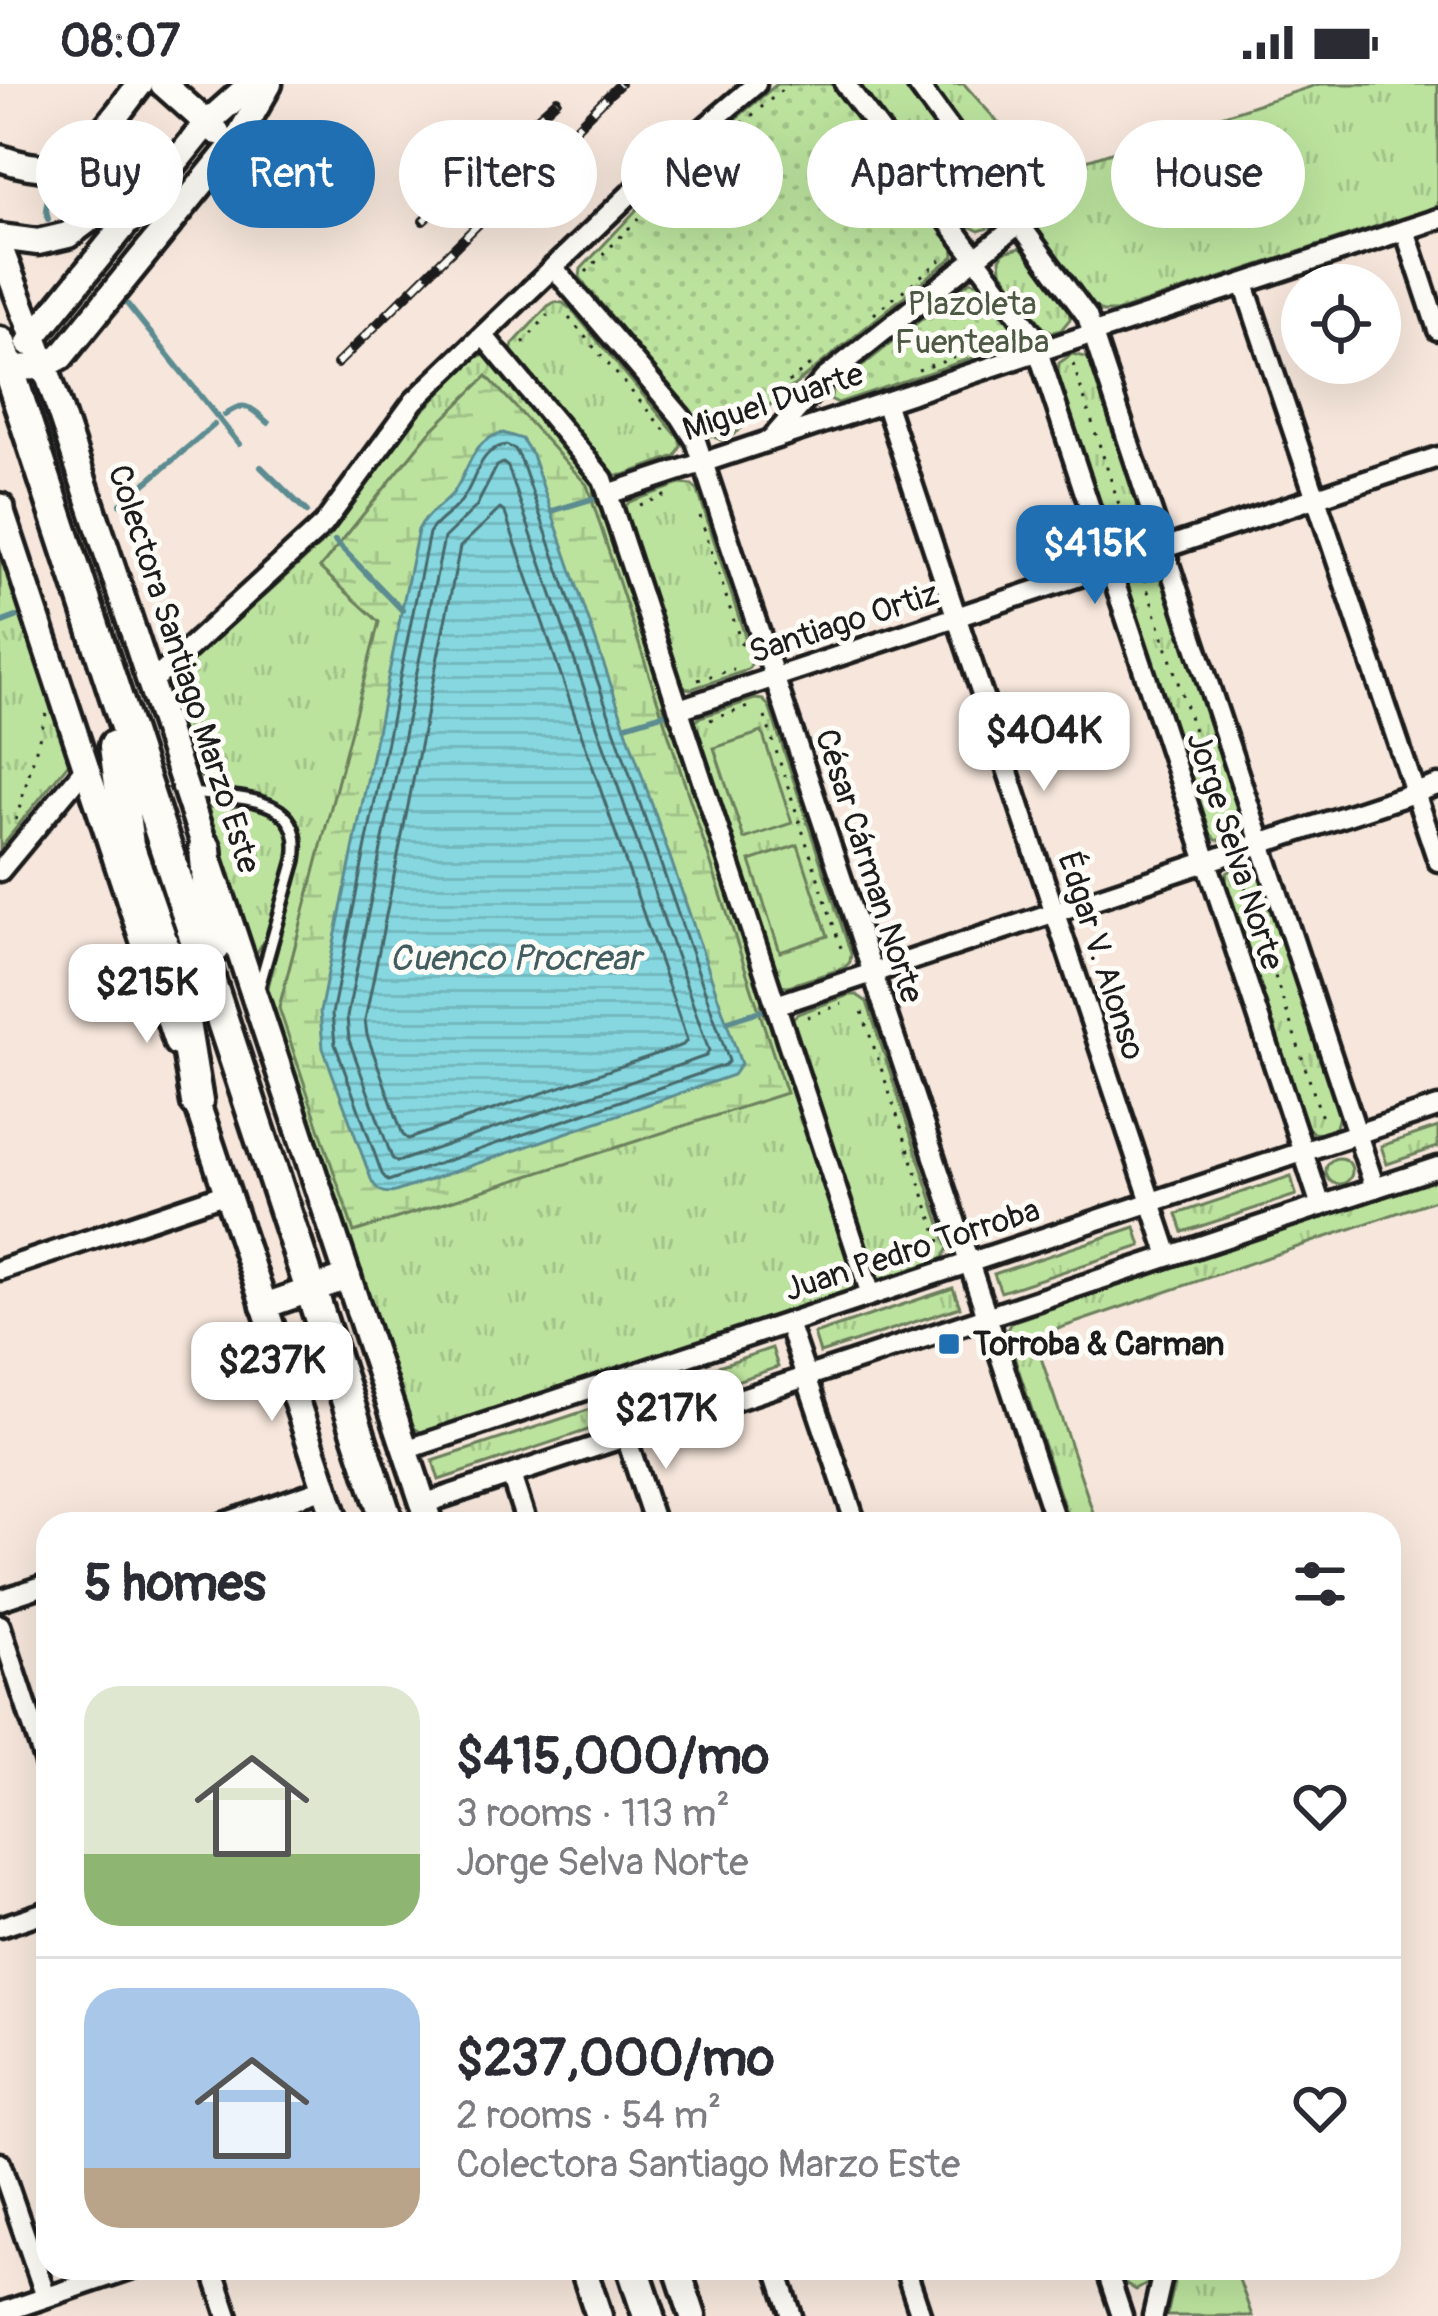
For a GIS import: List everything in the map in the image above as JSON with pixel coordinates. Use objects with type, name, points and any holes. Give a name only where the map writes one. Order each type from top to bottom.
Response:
[{"type":"highway","points":[[2,369],[115,746],[384,1512]]},
{"type":"highway","points":[[2,369],[283,1203]]},
{"type":"highway","points":[[115,746],[128,845],[179,992],[196,1102]]},
{"type":"highway","points":[[205,848],[214,948],[261,1094],[303,1292],[366,1512]]},
{"type":"highway","points":[[616,2280],[628,2316]]},
{"type":"highway","points":[[637,2280],[649,2316]]},
{"type":"street","points":[[4,160],[52,168],[72,161],[140,84]]},
{"type":"street","points":[[2,369],[207,123],[163,84]]},
{"type":"street","points":[[210,120],[251,84]]},
{"type":"street","points":[[247,120],[269,84]]},
{"type":"street","points":[[151,683],[324,524],[406,410],[680,147],[756,84]]},
{"type":"street","name":"Jorge Selva Norte","points":[[845,84],[1027,323],[1321,1206]]},
{"type":"street","name":"Jorge Selva Norte","points":[[917,84],[944,120]]},
{"type":"street","points":[[0,237],[38,242],[68,235],[189,145]]},
{"type":"street","points":[[2,369],[45,366],[61,357],[207,176]]},
{"type":"street","name":"Miguel Duarte","points":[[608,494],[1438,219]]},
{"type":"street","points":[[771,440],[825,378],[1014,228]]},
{"type":"street","name":"Jorge Selva Norte","points":[[1024,228],[1080,304],[1092,334],[1375,1188]]},
{"type":"street","points":[[1405,230],[1438,330]]},
{"type":"street","name":"Colectora Santiago Marzo Este","points":[[0,248],[45,366],[426,1512]]},
{"type":"street","name":"César Cárman Norte","points":[[553,268],[694,436],[1052,1512]]},
{"type":"street","points":[[1244,284],[1438,861]]},
{"type":"street","points":[[483,335],[598,470],[608,494],[871,1295]]},
{"type":"street","name":"Édgar V. Alonso","points":[[885,402],[1169,1256]]},
{"type":"street","name":"Santiago Ortiz","points":[[679,710],[1438,457]]},
{"type":"street","points":[[0,512],[333,1512]]},
{"type":"street","points":[[0,871],[86,767]]},
{"type":"street","points":[[776,1005],[1438,784]]},
{"type":"street","name":"Juan Pedro Torroba","points":[[405,1450],[1438,1107]]},
{"type":"street","points":[[431,1512],[511,1475],[1438,1167]]},
{"type":"street","points":[[0,1270],[227,1193]]},
{"type":"street","points":[[264,1306],[348,1277]]},
{"type":"street","points":[[788,1323],[852,1512]]},
{"type":"street","points":[[608,1383],[651,1512]]},
{"type":"street","points":[[511,1475],[523,1512]]},
{"type":"street","points":[[256,1512],[325,1488]]},
{"type":"street","points":[[0,1600],[36,1588]]},
{"type":"street","points":[[0,1625],[36,1735]]},
{"type":"street","points":[[0,1927],[36,1915]]},
{"type":"street","points":[[0,2163],[36,2268]]},
{"type":"street","points":[[40,2280],[46,2297]]},
{"type":"street","points":[[0,2313],[97,2280]]},
{"type":"street","points":[[216,2280],[228,2316]]},
{"type":"street","points":[[587,2280],[599,2316]]},
{"type":"street","points":[[681,2280],[693,2316]]},
{"type":"street","points":[[780,2280],[792,2316]]},
{"type":"street","points":[[909,2280],[921,2316]]},
{"type":"street","points":[[1110,2280],[1123,2316]]},
{"type":"street","points":[[1154,2316],[1162,2280]]},
{"type":"lane","points":[[187,792],[263,802],[281,812],[293,829],[295,860],[256,1000]]},
{"type":"path","points":[[586,272],[678,178],[789,84]]},
{"type":"path","points":[[590,256],[596,262]]},
{"type":"path","points":[[523,343],[548,315]]},
{"type":"path","points":[[569,318],[665,432]]},
{"type":"path","points":[[914,371],[1002,342]]},
{"type":"path","points":[[1073,364],[1129,535]]},
{"type":"path","points":[[640,505],[675,493]]},
{"type":"path","points":[[696,503],[744,652]]},
{"type":"path","points":[[1144,579],[1227,831]]},
{"type":"path","points":[[698,680],[734,669]]},
{"type":"path","points":[[15,822],[48,706]]},
{"type":"path","points":[[710,720],[748,707]]},
{"type":"path","points":[[765,716],[841,948]]},
{"type":"path","points":[[1241,874],[1324,1124]]},
{"type":"path","points":[[808,1017],[844,1004]]},
{"type":"path","points":[[862,1012],[940,1242]]},
{"type":"green space","points":[[777,84],[833,84],[861,120],[807,120],[807,228],[943,228],[953,241],[954,256],[721,440],[710,435],[580,277],[581,269],[621,226],[783,228],[783,120],[734,120]]},
{"type":"green space","points":[[858,84],[904,84],[931,120],[886,120]]},
{"type":"green space","points":[[929,84],[964,84],[996,120],[956,120]]},
{"type":"green space","points":[[1319,84],[1438,84],[1438,206],[1116,312],[1102,312],[1036,228],[1087,228],[1087,160],[1111,152],[1111,228],[1305,228],[1305,120],[1209,120]]},
{"type":"green space","points":[[1020,248],[1069,308],[1070,319],[1061,330],[1043,327],[1001,270],[1004,252]]},
{"type":"green space","name":"Plazoleta Fuentealba","points":[[970,281],[985,284],[1017,327],[1015,342],[838,403],[830,399],[833,389]]},
{"type":"green space","points":[[555,302],[572,310],[679,438],[676,456],[612,475],[510,356],[513,344]]},
{"type":"green space","points":[[1072,354],[1086,357],[1094,366],[1145,523],[1144,535],[1131,545],[1118,544],[1109,535],[1057,379],[1059,363]]},
{"type":"green space","points":[[489,355],[597,479],[593,493],[596,502],[607,509],[668,697],[663,706],[668,720],[678,724],[766,994],[761,1004],[765,1016],[775,1020],[858,1282],[848,1293],[421,1432],[409,1421],[268,999],[278,948],[263,942],[253,954],[205,807],[237,808],[236,790],[212,785],[194,772],[168,690],[175,677],[330,536],[414,420],[474,359]],"holes":[[[487,377],[279,1008],[380,622],[320,568],[429,433]]]},
{"type":"green space","name":"Cuenco Procrear","points":[[487,376],[587,485],[786,1093],[354,1232],[279,1008],[379,622],[320,568],[429,433]]},
{"type":"green space","points":[[680,484],[698,491],[753,661],[742,672],[691,689],[676,682],[622,512],[629,502]]},
{"type":"green space","points":[[0,544],[71,760],[0,848]]},
{"type":"green space","points":[[1149,569],[1165,582],[1242,816],[1242,828],[1232,840],[1216,840],[1205,828],[1128,595],[1132,577]]},
{"type":"green space","points":[[755,699],[769,706],[851,954],[844,968],[788,986],[774,980],[692,731],[700,717]]},
{"type":"green space","points":[[762,732],[792,823],[744,839],[714,748]]},
{"type":"green space","points":[[798,845],[828,936],[780,952],[750,861]]},
{"type":"green space","points":[[1243,864],[1261,874],[1340,1112],[1336,1127],[1325,1134],[1313,1133],[1302,1121],[1225,889],[1227,873]]},
{"type":"green space","points":[[849,995],[867,1002],[948,1248],[941,1261],[884,1280],[870,1273],[790,1028],[797,1014]]},
{"type":"green space","points":[[1438,1127],[1438,1147],[1387,1164],[1381,1146]]},
{"type":"green space","points":[[1339,1158],[1352,1171],[1339,1184],[1326,1171]]},
{"type":"green space","points":[[1291,1176],[1296,1195],[1183,1232],[1177,1214]]},
{"type":"green space","points":[[1438,1178],[1438,1199],[1034,1337],[1093,1512],[1066,1512],[1008,1338],[1011,1322]]},
{"type":"green space","points":[[1135,1227],[1141,1246],[1001,1292],[994,1274]]},
{"type":"green space","points":[[953,1288],[960,1307],[820,1353],[814,1334]]},
{"type":"green space","points":[[772,1348],[778,1367],[641,1413],[635,1394]]},
{"type":"green space","points":[[594,1408],[600,1426],[439,1480],[433,1461]]},
{"type":"green space","points":[[1124,2280],[1148,2280],[1136,2290]]},
{"type":"green space","points":[[1175,2280],[1239,2280],[1252,2316],[1167,2316]]},
{"type":"water","name":"Cuenco Procrear","points":[[503,433],[522,439],[532,455],[741,1064],[733,1075],[387,1193],[371,1179],[323,1048],[320,1012],[418,530],[453,493],[477,449]]},
{"type":"waterway","points":[[128,305],[239,444]]},
{"type":"waterway","points":[[225,415],[248,407],[268,423]]},
{"type":"waterway","points":[[121,504],[214,425]]},
{"type":"waterway","points":[[261,467],[307,512]]},
{"type":"waterway","points":[[552,511],[605,495]]},
{"type":"waterway","points":[[335,541],[402,610]]},
{"type":"waterway","points":[[0,623],[16,617]]},
{"type":"waterway","points":[[626,725],[676,710]]},
{"type":"waterway","points":[[728,1021],[773,1007]]},
{"type":"railway","points":[[337,364],[620,84]]},
{"type":"railway","points":[[535,120],[557,100]]},
{"type":"place","name":"Torroba & Carman","points":[[949,1344]]}]
